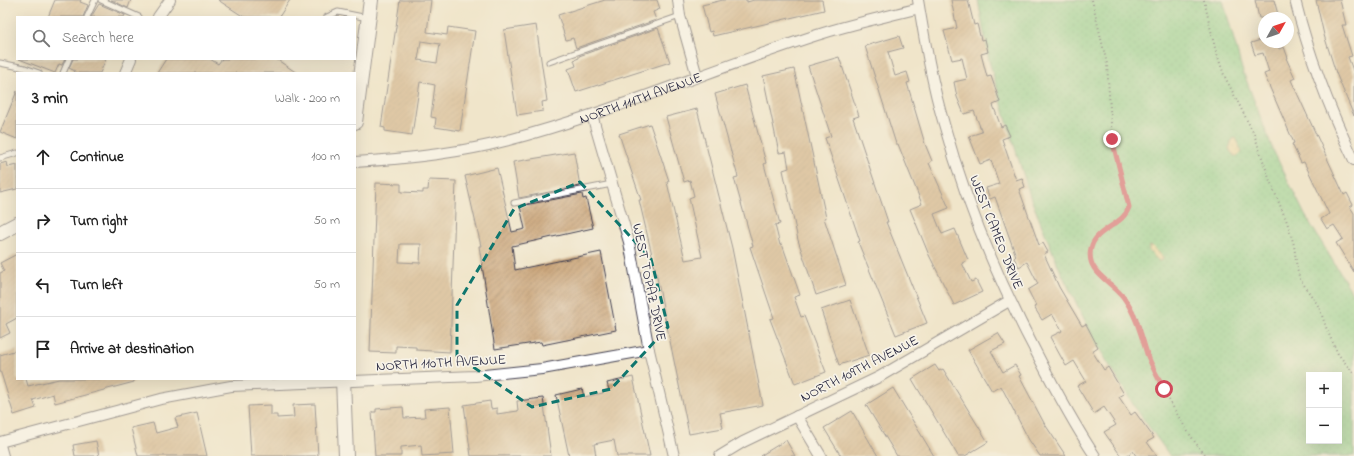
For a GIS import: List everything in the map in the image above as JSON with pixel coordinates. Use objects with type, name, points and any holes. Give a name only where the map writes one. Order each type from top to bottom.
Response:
[{"type":"street","points":[[159,16],[170,0]]},
{"type":"street","points":[[356,114],[371,0]]},
{"type":"street","points":[[678,0],[680,16],[697,76]]},
{"type":"street","points":[[1295,0],[1305,41],[1330,111],[1354,160]]},
{"type":"street","name":"NORTH 111TH AVENUE","points":[[356,162],[395,160],[504,142],[592,115],[697,76],[818,34],[918,4]]},
{"type":"street","name":"WEST CAMEO DRIVE","points":[[918,4],[929,64],[943,124],[963,189],[1009,301],[1071,419],[1095,456]]},
{"type":"street","points":[[125,72],[131,60]]},
{"type":"street","name":"WEST TOPAZ DRIVE","points":[[592,115],[629,242],[649,350],[674,456]]},
{"type":"street","points":[[0,233],[16,225]]},
{"type":"street","name":"NORTH 109TH AVENUE","points":[[720,456],[743,442],[879,377],[1009,301]]},
{"type":"street","name":"NORTH 110TH AVENUE","points":[[0,444],[161,399],[231,386],[475,376],[542,369],[649,350]]},
{"type":"street","points":[[343,381],[346,456]]},
{"type":"street","points":[[797,416],[821,456]]},
{"type":"street","points":[[0,444],[4,456]]},
{"type":"lane","points":[[87,16],[94,0]]},
{"type":"lane","points":[[101,0],[137,16]]},
{"type":"lane","points":[[329,16],[338,12],[368,18]]},
{"type":"lane","points":[[549,62],[680,16]]},
{"type":"lane","points":[[63,72],[69,60]]},
{"type":"lane","points":[[0,63],[36,72]]},
{"type":"lane","points":[[0,158],[16,153]]},
{"type":"lane","points":[[514,203],[612,184]]},
{"type":"path","points":[[1092,0],[1107,64],[1112,139],[1129,207],[1124,217],[1094,240],[1090,254],[1091,262],[1099,276],[1117,289],[1130,306],[1139,326],[1154,370],[1193,439],[1207,456]]},
{"type":"path","points":[[1204,0],[1215,48],[1224,75],[1254,134],[1270,181],[1288,222],[1300,279],[1319,307],[1329,335],[1338,354],[1354,374]]},
{"type":"highlighted area","points":[[580,182],[651,259],[668,327],[611,389],[532,407],[457,356],[457,305],[514,209]]},
{"type":"green space","points":[[978,0],[1223,0],[1242,69],[1273,150],[1305,215],[1354,296],[1354,456],[1170,456],[1136,409],[1097,345],[1060,270],[1031,199],[989,61]]},
{"type":"sand","points":[[1235,138],[1237,139],[1242,152],[1238,156],[1234,156],[1229,149],[1232,140]]},
{"type":"sand","points":[[1152,246],[1163,257],[1163,260],[1159,261],[1149,251],[1149,247]]},
{"type":"building","points":[[55,0],[81,0],[80,2],[88,5],[83,16],[48,16]]},
{"type":"building","points":[[111,0],[131,0],[128,8]]},
{"type":"building","points":[[218,0],[290,0],[280,16],[242,16]]},
{"type":"building","points":[[400,0],[431,0],[427,32],[447,35],[448,27],[475,31],[460,131],[435,127],[436,118],[431,117],[435,85],[420,82],[412,135],[385,131],[385,128],[381,127]],"holes":[[[421,41],[440,44],[437,63],[418,60]]]},
{"type":"building","points":[[605,0],[657,0],[660,9],[653,12],[656,20],[576,48],[573,38],[566,40],[558,15]]},
{"type":"building","points":[[723,0],[747,0],[747,2],[754,0],[822,0],[824,10],[713,36],[712,31],[709,32],[702,5]]},
{"type":"building","points":[[951,0],[968,0],[974,25],[977,24],[981,40],[985,39],[988,52],[981,54],[987,77],[991,76],[1000,102],[993,105],[1001,127],[1005,125],[1010,136],[1002,139],[1016,180],[1022,178],[1025,187],[1019,189],[1039,245],[1043,243],[1048,252],[1044,254],[1059,287],[1082,326],[1086,324],[1098,347],[1092,351],[1104,370],[1108,367],[1124,394],[1119,397],[1131,415],[1135,412],[1154,438],[1147,442],[1157,456],[1136,456],[1133,451],[1126,456],[1121,456],[1104,432],[1116,425],[1104,407],[1094,414],[1077,386],[1086,381],[1074,361],[1066,366],[1050,337],[1062,331],[1052,314],[1042,320],[1034,307],[1036,306],[1028,290],[1038,284],[1027,262],[1019,267],[1014,258],[1016,256],[995,197],[990,199],[986,188],[999,184],[991,160],[980,164],[969,136],[982,132],[974,111],[964,114],[957,97],[954,82],[967,79],[962,58],[952,60],[944,31],[957,28]]},
{"type":"building","points":[[1255,0],[1274,0],[1277,12],[1258,12],[1258,14]]},
{"type":"building","points":[[1316,0],[1340,0],[1346,25],[1342,25],[1352,56],[1348,57],[1354,73],[1354,116],[1336,73],[1324,35]]},
{"type":"building","points":[[99,4],[125,15],[124,16],[92,16]]},
{"type":"building","points":[[536,25],[547,101],[542,102],[543,111],[517,115],[504,30]]},
{"type":"building","points":[[658,28],[670,62],[576,92],[568,69],[576,66],[574,60],[579,58],[579,56]]},
{"type":"building","points":[[899,36],[903,48],[888,52],[895,76],[907,72],[910,82],[907,83],[925,144],[932,161],[929,163],[949,208],[934,214],[942,234],[955,229],[968,260],[962,263],[971,282],[976,280],[982,292],[954,305],[929,255],[910,209],[922,204],[898,144],[896,144],[865,46]]},
{"type":"building","points":[[1258,41],[1258,48],[1284,48],[1288,58],[1286,58],[1295,78],[1291,80],[1344,195],[1347,193],[1353,205],[1350,207],[1354,213],[1354,272],[1336,243],[1343,239],[1334,225],[1327,229],[1321,219],[1329,214],[1304,162],[1301,163],[1292,144],[1294,143],[1264,74],[1269,72],[1263,53],[1255,55],[1251,43]]},
{"type":"building","points":[[839,57],[859,116],[853,118],[888,222],[886,222],[927,323],[896,335],[858,242],[860,241],[825,138],[831,136],[808,66]]},
{"type":"building","points":[[22,60],[64,60],[62,65],[59,64],[55,72]]},
{"type":"building","points":[[73,60],[106,60],[100,72],[74,72],[69,68]]},
{"type":"building","points":[[165,60],[212,60],[218,64],[221,60],[278,60],[296,72],[158,72]]},
{"type":"building","points":[[794,69],[826,218],[824,218],[846,285],[816,295],[798,240],[783,170],[789,168],[786,152],[779,153],[763,76]]},
{"type":"building","points":[[745,85],[766,163],[764,164],[780,224],[775,225],[780,245],[782,244],[800,295],[794,297],[801,317],[804,316],[826,372],[795,384],[770,319],[774,318],[750,247],[753,246],[734,178],[738,177],[715,94]]},
{"type":"building","points":[[16,93],[16,139],[0,132]]},
{"type":"building","points":[[697,109],[732,248],[763,405],[720,413],[723,428],[689,434],[654,263],[639,200],[641,200],[619,134],[650,124],[669,181],[667,182],[685,260],[702,257],[689,198],[694,196],[690,180],[684,182],[666,117]]},
{"type":"building","points":[[574,152],[580,186],[519,198],[513,162]]},
{"type":"building","points":[[7,162],[8,167],[16,165],[16,189],[0,193],[0,164]]},
{"type":"building","points":[[497,168],[512,232],[525,229],[520,206],[582,194],[583,199],[586,198],[593,228],[512,246],[515,270],[601,252],[616,330],[542,345],[541,342],[495,349],[479,246],[481,246],[465,176]]},
{"type":"building","points":[[429,180],[456,181],[450,352],[416,350],[416,347],[396,346],[396,353],[370,352],[376,183],[401,184],[401,192],[423,193],[423,190],[428,190]],"holes":[[[400,244],[421,244],[420,263],[399,262]]]},
{"type":"building","points":[[16,255],[16,319],[6,324],[10,333],[0,338],[0,273],[4,271],[0,263]]},
{"type":"building","points":[[850,300],[869,355],[839,365],[821,310]]},
{"type":"building","points":[[998,333],[1005,344],[991,351],[1003,372],[1015,365],[1021,375],[1019,376],[1044,423],[1066,456],[1040,456],[1029,440],[1001,386],[992,391],[968,350]]},
{"type":"building","points":[[16,350],[16,380],[26,380],[28,386],[55,380],[134,380],[134,382],[55,403],[53,394],[33,400],[36,408],[14,415],[0,370],[0,355]]},
{"type":"building","points":[[935,365],[939,371],[943,369],[988,442],[965,456],[958,456],[912,379]]},
{"type":"building","points":[[633,377],[650,456],[617,456],[614,440],[594,444],[596,456],[569,456],[556,395],[582,389],[584,397],[603,393],[603,391],[609,390],[607,383]]},
{"type":"building","points":[[893,388],[934,456],[897,456],[866,405]]},
{"type":"building","points":[[543,398],[551,456],[471,456],[464,405],[490,401],[491,409],[497,408],[497,414],[518,411],[517,401]]},
{"type":"building","points":[[315,404],[318,456],[251,456],[248,406],[271,405],[271,415],[277,415],[277,418],[294,417],[293,405]]},
{"type":"building","points":[[403,407],[404,418],[425,417],[424,409],[450,407],[454,454],[422,456],[421,445],[401,447],[401,456],[375,456],[372,412],[376,412],[376,409]]},
{"type":"building","points":[[852,411],[878,456],[841,456],[824,428]]},
{"type":"building","points":[[197,413],[207,456],[138,456],[131,428],[153,423],[156,433],[178,427],[175,418]]},
{"type":"building","points":[[786,440],[795,456],[760,456]]},
{"type":"building","points":[[96,441],[99,456],[75,456],[73,445]]},
{"type":"route","points":[[1112,139],[1114,152],[1129,201],[1129,207],[1128,212],[1124,217],[1098,235],[1094,240],[1091,246],[1091,262],[1094,270],[1099,276],[1111,283],[1130,306],[1135,315],[1154,370],[1164,389]]}]
